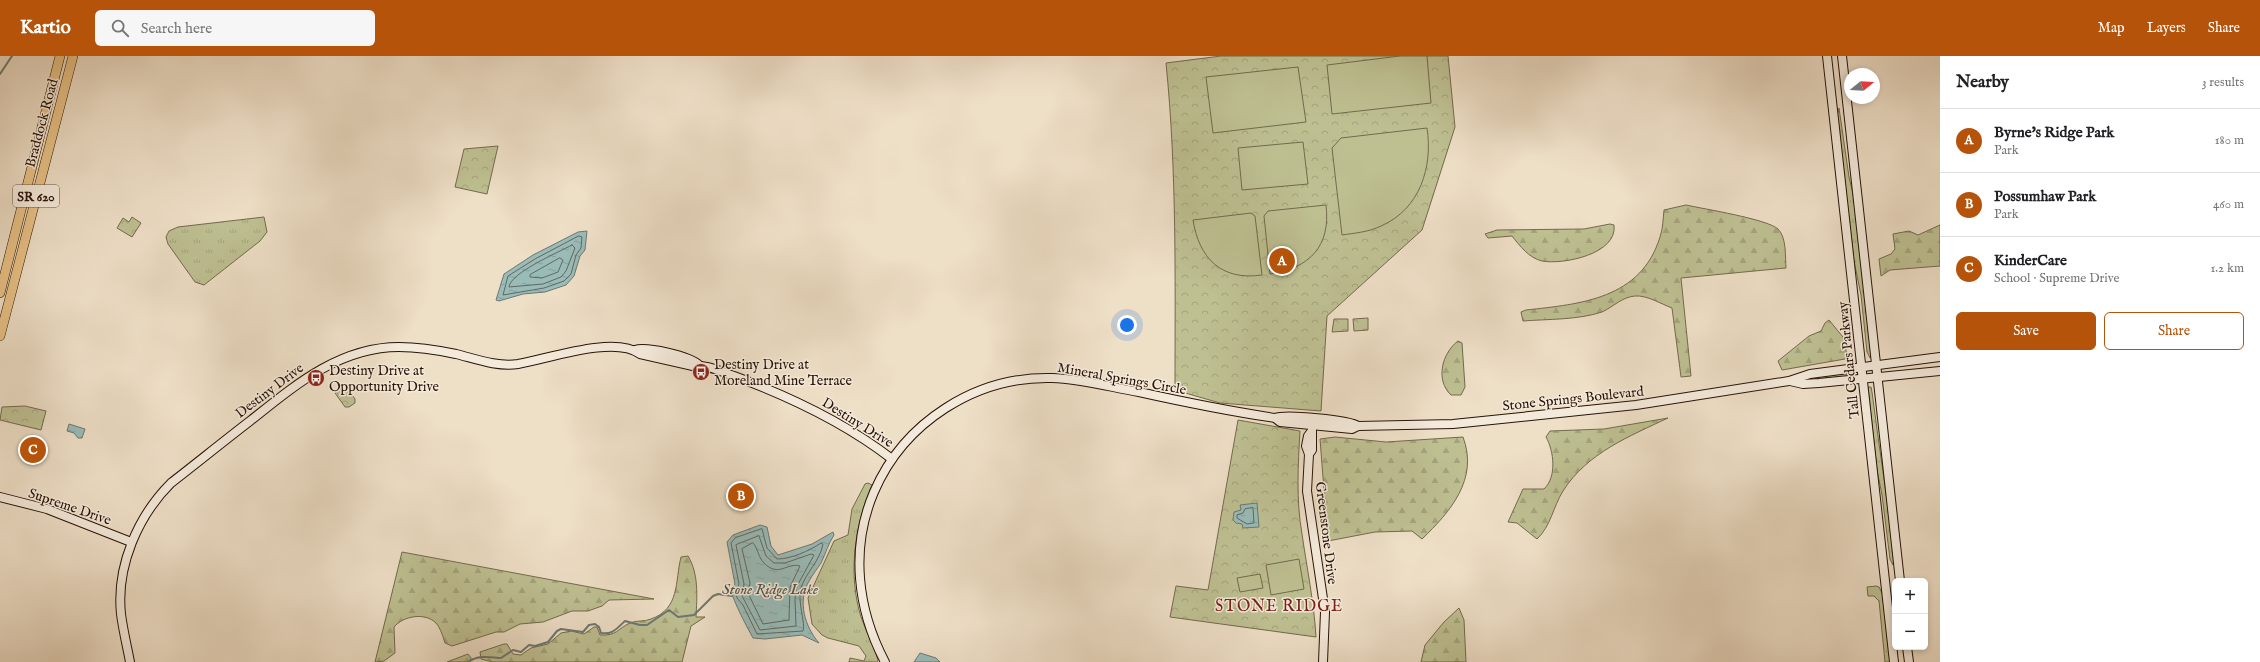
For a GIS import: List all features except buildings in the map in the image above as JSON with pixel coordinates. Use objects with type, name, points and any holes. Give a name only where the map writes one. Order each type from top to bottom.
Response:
[{"type":"main road","name":"Braddock Road","points":[[0,293],[60,56]]},
{"type":"main road","name":"Braddock Road","points":[[0,336],[73,56]]},
{"type":"street","name":"Tall Cedars Parkway","points":[[1827,56],[1894,662]]},
{"type":"street","name":"Tall Cedars Parkway","points":[[1842,56],[1900,578]]},
{"type":"street","name":"Destiny Drive","points":[[130,662],[122,620],[120,598],[122,580],[131,542],[150,508],[172,483],[300,381],[339,360],[366,352],[397,347],[425,349],[489,363],[508,364],[589,349],[618,348],[634,350],[641,348],[666,353],[694,360],[699,365],[740,378],[811,408],[863,438],[892,459]]},
{"type":"street","name":"Stone Springs Boulevard","points":[[1312,425],[1352,422],[1358,426],[1452,424],[1636,405],[1789,381],[1810,374],[1940,357]]},
{"type":"street","name":"Stone Springs Boulevard","points":[[1789,381],[1803,384],[1940,371]]},
{"type":"street","name":"Mineral Springs Circle","points":[[885,662],[874,640],[861,593],[859,559],[862,530],[868,507],[881,478],[892,459],[918,429],[944,408],[984,389],[1025,379],[1051,378],[1072,380],[1275,418],[1280,422],[1312,425]]},
{"type":"street","name":"Greenstone Drive","points":[[1312,425],[1312,450],[1308,454],[1308,507],[1325,612],[1323,662]]},
{"type":"street","name":"Supreme Drive","points":[[0,497],[47,510],[131,542]]},
{"type":"street","points":[[1907,650],[1909,662]]},
{"type":"green space","points":[[1221,56],[1448,56],[1455,127],[1422,230],[1327,316],[1321,411],[1220,403],[1175,390],[1174,186],[1170,104],[1166,63]]},
{"type":"green space","points":[[1400,56],[1427,56],[1431,103],[1332,114],[1327,65]]},
{"type":"green space","points":[[1298,67],[1306,122],[1213,133],[1206,77]]},
{"type":"green space","points":[[1839,108],[1849,177],[1855,202],[1871,355],[1870,358],[1867,352],[1861,295],[1854,261],[1837,115]]},
{"type":"green space","points":[[1427,128],[1428,157],[1421,185],[1414,198],[1394,219],[1381,226],[1372,230],[1342,235],[1332,148],[1341,138]]},
{"type":"green space","points":[[1303,142],[1308,184],[1242,190],[1238,148]]},
{"type":"green space","points":[[498,146],[487,194],[455,187],[464,149]]},
{"type":"green space","points":[[1326,205],[1327,219],[1325,232],[1315,253],[1307,260],[1296,266],[1284,271],[1270,274],[1264,216],[1268,211]]},
{"type":"green space","points":[[1686,205],[1749,218],[1772,225],[1778,229],[1783,237],[1786,268],[1681,278],[1691,376],[1681,377],[1672,308],[1649,298],[1640,296],[1630,297],[1602,312],[1593,315],[1563,319],[1523,321],[1521,312],[1526,310],[1588,301],[1624,286],[1639,274],[1651,258],[1661,234],[1664,210]]},
{"type":"green space","points":[[1251,213],[1255,216],[1262,275],[1248,276],[1235,274],[1224,270],[1214,264],[1207,256],[1196,234],[1193,220]]},
{"type":"green space","points":[[132,217],[141,223],[132,237],[117,228],[123,218],[129,222]]},
{"type":"green space","points":[[264,217],[267,232],[260,241],[204,285],[195,282],[168,244],[166,237],[169,231],[178,227]]},
{"type":"green space","points":[[1610,224],[1614,225],[1613,235],[1599,250],[1575,259],[1551,262],[1542,261],[1533,257],[1518,244],[1512,236],[1488,238],[1485,234],[1497,230],[1584,229]]},
{"type":"green space","points":[[1940,225],[1940,266],[1890,270],[1881,276],[1879,259],[1891,254],[1895,249],[1893,234],[1909,231],[1918,235]]},
{"type":"green space","points":[[1368,318],[1368,330],[1354,331],[1353,319]]},
{"type":"green space","points":[[1334,319],[1348,319],[1348,331],[1332,332]]},
{"type":"green space","points":[[1829,320],[1843,337],[1847,355],[1845,359],[1782,370],[1778,361],[1809,336],[1821,331],[1825,323]]},
{"type":"green space","points":[[1458,341],[1462,343],[1465,387],[1461,395],[1451,395],[1443,382],[1442,367],[1448,352]]},
{"type":"green space","points":[[1846,373],[1852,376],[1801,380],[1802,379]]},
{"type":"green space","points":[[345,385],[355,399],[355,403],[349,407],[345,407],[335,393]]},
{"type":"green space","points":[[1868,387],[1871,387],[1872,392],[1892,536],[1894,557],[1893,565],[1890,559],[1882,495],[1877,470]]},
{"type":"green space","points":[[25,406],[46,411],[41,430],[0,420],[2,407]]},
{"type":"green space","points":[[1668,418],[1610,447],[1584,466],[1563,491],[1546,528],[1537,539],[1517,523],[1508,522],[1523,489],[1544,489],[1551,478],[1553,464],[1551,449],[1546,437],[1550,431],[1604,429]]},
{"type":"green space","points":[[1238,420],[1300,431],[1298,495],[1300,521],[1312,598],[1316,637],[1170,617],[1176,586],[1208,590]]},
{"type":"green space","points":[[1335,437],[1386,442],[1463,437],[1467,452],[1467,467],[1459,494],[1442,518],[1422,539],[1412,531],[1375,532],[1328,541],[1320,439]]},
{"type":"green space","points":[[868,483],[872,485],[857,534],[854,568],[857,601],[861,617],[878,660],[877,662],[849,662],[850,658],[864,661],[866,656],[859,646],[822,635],[812,624],[808,598],[834,541],[848,535],[852,509],[865,484]]},
{"type":"green space","points":[[735,489],[749,494],[746,502],[732,498]]},
{"type":"green space","points":[[402,552],[654,599],[609,600],[602,606],[588,611],[572,611],[543,622],[520,624],[504,632],[496,632],[452,646],[445,643],[442,633],[436,623],[426,617],[408,618],[398,623],[394,627],[395,653],[384,661],[375,662]]},
{"type":"green space","points":[[688,556],[692,563],[696,578],[696,617],[705,617],[691,626],[682,662],[493,662],[481,659],[480,652],[504,644],[507,644],[513,654],[521,655],[531,648],[548,644],[561,633],[571,631],[584,634],[594,627],[597,627],[600,635],[606,635],[616,632],[630,623],[648,620],[660,614],[672,601],[677,585],[681,557]]},
{"type":"green space","points":[[1299,559],[1304,589],[1271,595],[1266,565]]},
{"type":"green space","points":[[1260,574],[1263,588],[1240,592],[1237,578]]},
{"type":"green space","points":[[1867,587],[1879,587],[1883,595],[1890,662],[1885,662],[1879,601],[1874,596],[1868,596]]},
{"type":"green space","points":[[1459,608],[1464,620],[1466,662],[1421,662],[1425,645],[1444,622]]},
{"type":"green space","points":[[468,654],[471,658],[470,662],[447,662]]},
{"type":"water","points":[[587,231],[585,250],[580,256],[574,276],[566,285],[545,292],[523,294],[499,301],[496,300],[504,274],[533,255],[578,232]]},
{"type":"water","points":[[69,424],[85,429],[82,438],[78,438],[74,433],[67,431]]},
{"type":"water","points":[[1257,503],[1259,527],[1243,528],[1242,524],[1236,523],[1233,520],[1234,512],[1241,510],[1240,505]]},
{"type":"water","name":"Stone Ridge Lake","points":[[760,525],[767,527],[771,546],[778,555],[812,544],[833,532],[834,535],[821,563],[805,589],[803,605],[804,614],[814,637],[819,643],[802,635],[765,639],[753,638],[734,601],[731,590],[735,584],[727,542],[733,535]]},
{"type":"water","points":[[920,653],[936,658],[940,662],[914,662]]},
{"type":"waterway","points":[[0,74],[12,56]]},
{"type":"waterway","points":[[468,662],[480,657],[501,658],[513,650],[521,652],[529,645],[535,646],[548,642],[557,631],[561,629],[583,632],[589,625],[595,624],[599,627],[601,633],[609,633],[625,621],[640,625],[647,625],[669,610],[678,617],[694,615],[713,596],[718,594],[732,596]]},
{"type":"place","name":"Byrne's Ridge Park","points":[[1282,261]]},
{"type":"place","name":"Destiny Drive at Moreland Mine Terrace","points":[[701,372]]},
{"type":"place","name":"Destiny Drive at Opportunity Drive","points":[[316,378]]},
{"type":"place","name":"KinderCare","points":[[33,450]]},
{"type":"place","name":"Possumhaw Park","points":[[741,496]]},
{"type":"district","name":"STONE RIDGE","points":[[1279,605]]}]
